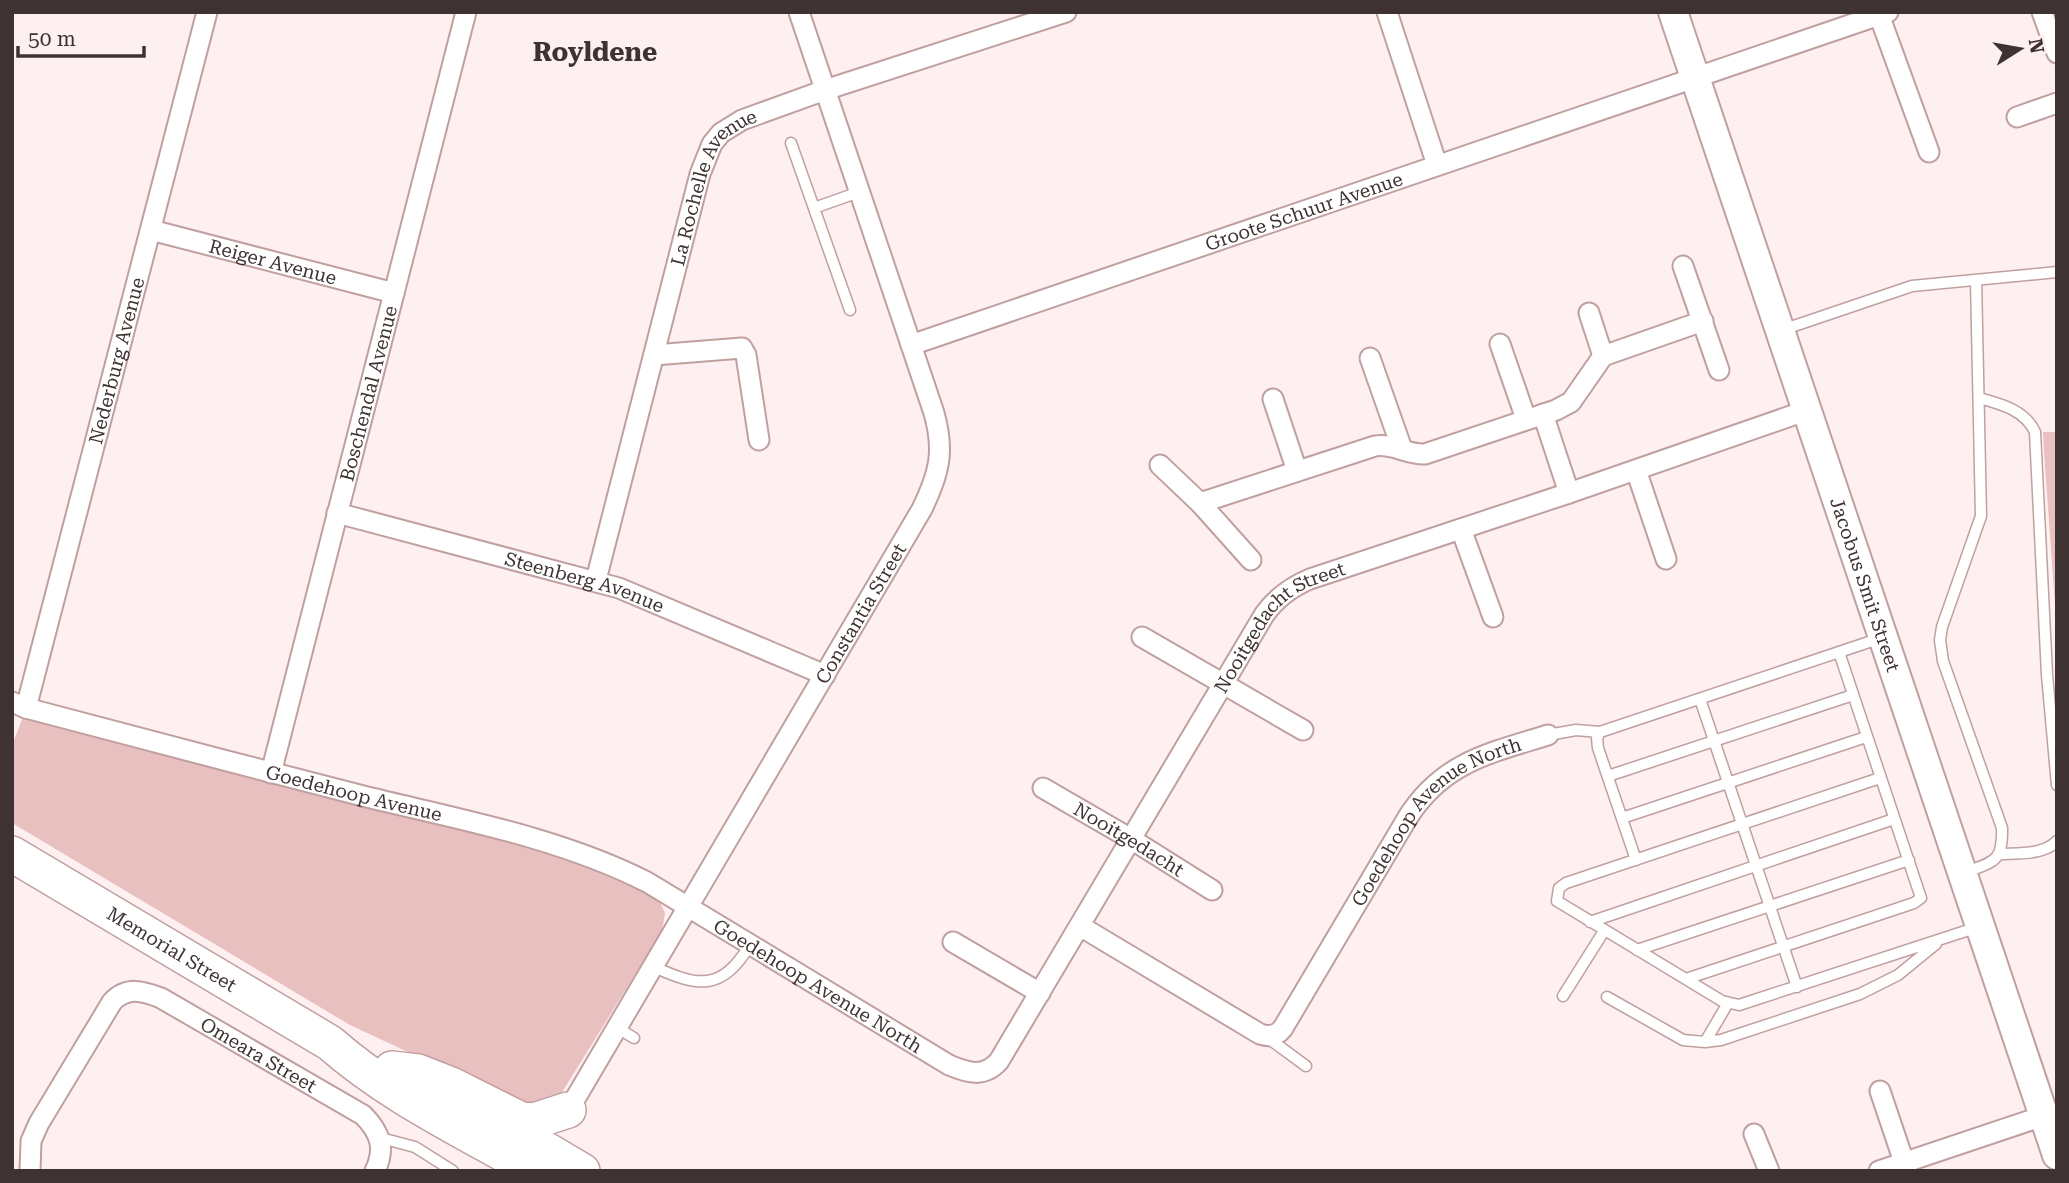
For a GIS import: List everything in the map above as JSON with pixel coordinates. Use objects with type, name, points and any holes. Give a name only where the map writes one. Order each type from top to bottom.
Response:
[{"type":"highway","name":"Memorial Street","points":[[12,854],[330,1043],[392,1069],[476,1110],[537,1163]]},
{"type":"highway","name":"Memorial Street","points":[[330,1043],[367,1074],[537,1163],[582,1171]]},
{"type":"highway","points":[[392,1069],[418,1072],[527,1121],[547,1118],[568,1110]]},
{"type":"street","name":"Nederburg Avenue","points":[[19,705],[151,230],[207,12]]},
{"type":"street","name":"Boschendal Avenue","points":[[271,773],[466,12]]},
{"type":"street","name":"Constantia Street","points":[[537,1163],[922,509],[938,471],[941,456],[938,428],[799,12]]},
{"type":"street","name":"La Rochelle Avenue","points":[[596,580],[700,174],[712,144],[721,133],[742,120],[825,90],[1066,12]]},
{"type":"street","points":[[1387,12],[1437,165]]},
{"type":"street","name":"Jacobus Smit Street","points":[[1672,12],[2057,1155]]},
{"type":"street","points":[[2042,12],[2057,53]]},
{"type":"street","points":[[1882,13],[1929,152]]},
{"type":"street","name":"Groote Schuur Avenue","points":[[911,345],[1696,79],[1882,13]]},
{"type":"street","points":[[2017,117],[2057,103]]},
{"type":"street","name":"Reiger Avenue","points":[[151,230],[394,293]]},
{"type":"street","points":[[1684,266],[1719,370]]},
{"type":"street","points":[[1589,313],[1603,356]]},
{"type":"street","points":[[1200,503],[1375,446],[1389,445],[1414,454],[1425,454],[1560,408],[1571,402],[1603,356],[1703,321]]},
{"type":"street","points":[[1500,344],[1569,493]]},
{"type":"street","points":[[654,355],[742,348],[746,355],[759,439]]},
{"type":"street","points":[[1370,358],[1402,449]]},
{"type":"street","points":[[1273,399],[1297,471]]},
{"type":"street","name":"Nooitgedacht Street","points":[[949,1065],[976,1073],[994,1066],[1264,615],[1276,600],[1310,579],[1805,411]]},
{"type":"street","points":[[1160,465],[1200,503],[1251,560]]},
{"type":"street","points":[[1636,470],[1666,559]]},
{"type":"street","name":"Steenberg Avenue","points":[[338,513],[596,580],[825,675]]},
{"type":"street","points":[[1461,529],[1493,617]]},
{"type":"street","points":[[1142,637],[1303,730]]},
{"type":"street","name":"Goedehoop Avenue","points":[[19,705],[271,773],[522,835],[580,853],[647,882],[686,907]]},
{"type":"street","name":"Goedehoop Avenue North","points":[[1264,1035],[1273,1035],[1283,1028],[1408,817],[1431,788],[1468,761],[1548,735]]},
{"type":"street","name":"Nooitgedacht","points":[[1043,788],[1132,839],[1212,890]]},
{"type":"street","name":"Goedehoop Avenue North","points":[[686,907],[949,1065]]},
{"type":"street","points":[[1080,926],[1264,1035]]},
{"type":"street","points":[[953,942],[1040,993]]},
{"type":"street","name":"Omeara Street","points":[[30,1171],[31,1141],[39,1123],[108,1007],[116,997],[142,991],[161,998],[351,1107],[372,1124],[381,1138]]},
{"type":"street","points":[[1880,1091],[1906,1166]]},
{"type":"street","points":[[1879,1171],[1906,1166],[2043,1116]]},
{"type":"street","points":[[1754,1134],[1769,1171]]},
{"type":"street","points":[[375,1171],[380,1158],[381,1138]]},
{"type":"lane","points":[[791,144],[850,310]]},
{"type":"lane","points":[[814,208],[859,192]]},
{"type":"lane","points":[[1779,331],[1912,286],[2057,272]]},
{"type":"lane","points":[[1976,280],[1981,516],[1940,639],[1943,661],[2002,828],[2000,854]]},
{"type":"lane","points":[[1979,398],[2025,416],[2035,432],[2057,785]]},
{"type":"lane","name":"Goedehoop Avenue North","points":[[1548,735],[1576,730],[1600,732],[1881,638]]},
{"type":"lane","points":[[1686,979],[1919,901],[1920,891],[1839,652]]},
{"type":"lane","points":[[1608,776],[1853,695]]},
{"type":"lane","points":[[1700,699],[1797,987]]},
{"type":"lane","points":[[1600,732],[1597,745],[1636,860]]},
{"type":"lane","points":[[1622,818],[1866,737]]},
{"type":"lane","points":[[1880,778],[1564,884],[1559,888],[1557,897],[1560,905],[1728,1003],[1745,1004],[1979,927]]},
{"type":"lane","points":[[1590,922],[1894,819]]},
{"type":"lane","points":[[1961,875],[1993,861],[2000,854],[2037,851],[2052,847],[2057,841]]},
{"type":"lane","points":[[1637,950],[1909,860]]},
{"type":"lane","points":[[1563,996],[1604,931]]},
{"type":"lane","points":[[1607,997],[1683,1040],[1705,1042],[1737,1036],[1860,994],[1898,975],[1941,939]]},
{"type":"lane","points":[[652,966],[684,979],[711,981],[732,971],[750,945]]},
{"type":"lane","points":[[1705,1042],[1728,1003]]},
{"type":"lane","points":[[616,1027],[634,1038]]},
{"type":"lane","points":[[1264,1035],[1306,1066]]},
{"type":"lane","points":[[381,1138],[415,1147],[453,1171]]},
{"type":"shaded area","points":[[2043,432],[2057,432],[2057,633],[2044,452]]},
{"type":"shaded area","points":[[23,717],[336,796],[588,864],[658,898],[665,913],[662,931],[561,1094],[537,1108],[502,1096],[350,1025],[12,823],[12,745]]},
{"type":"district","name":"Royldene","points":[[595,52]]}]
